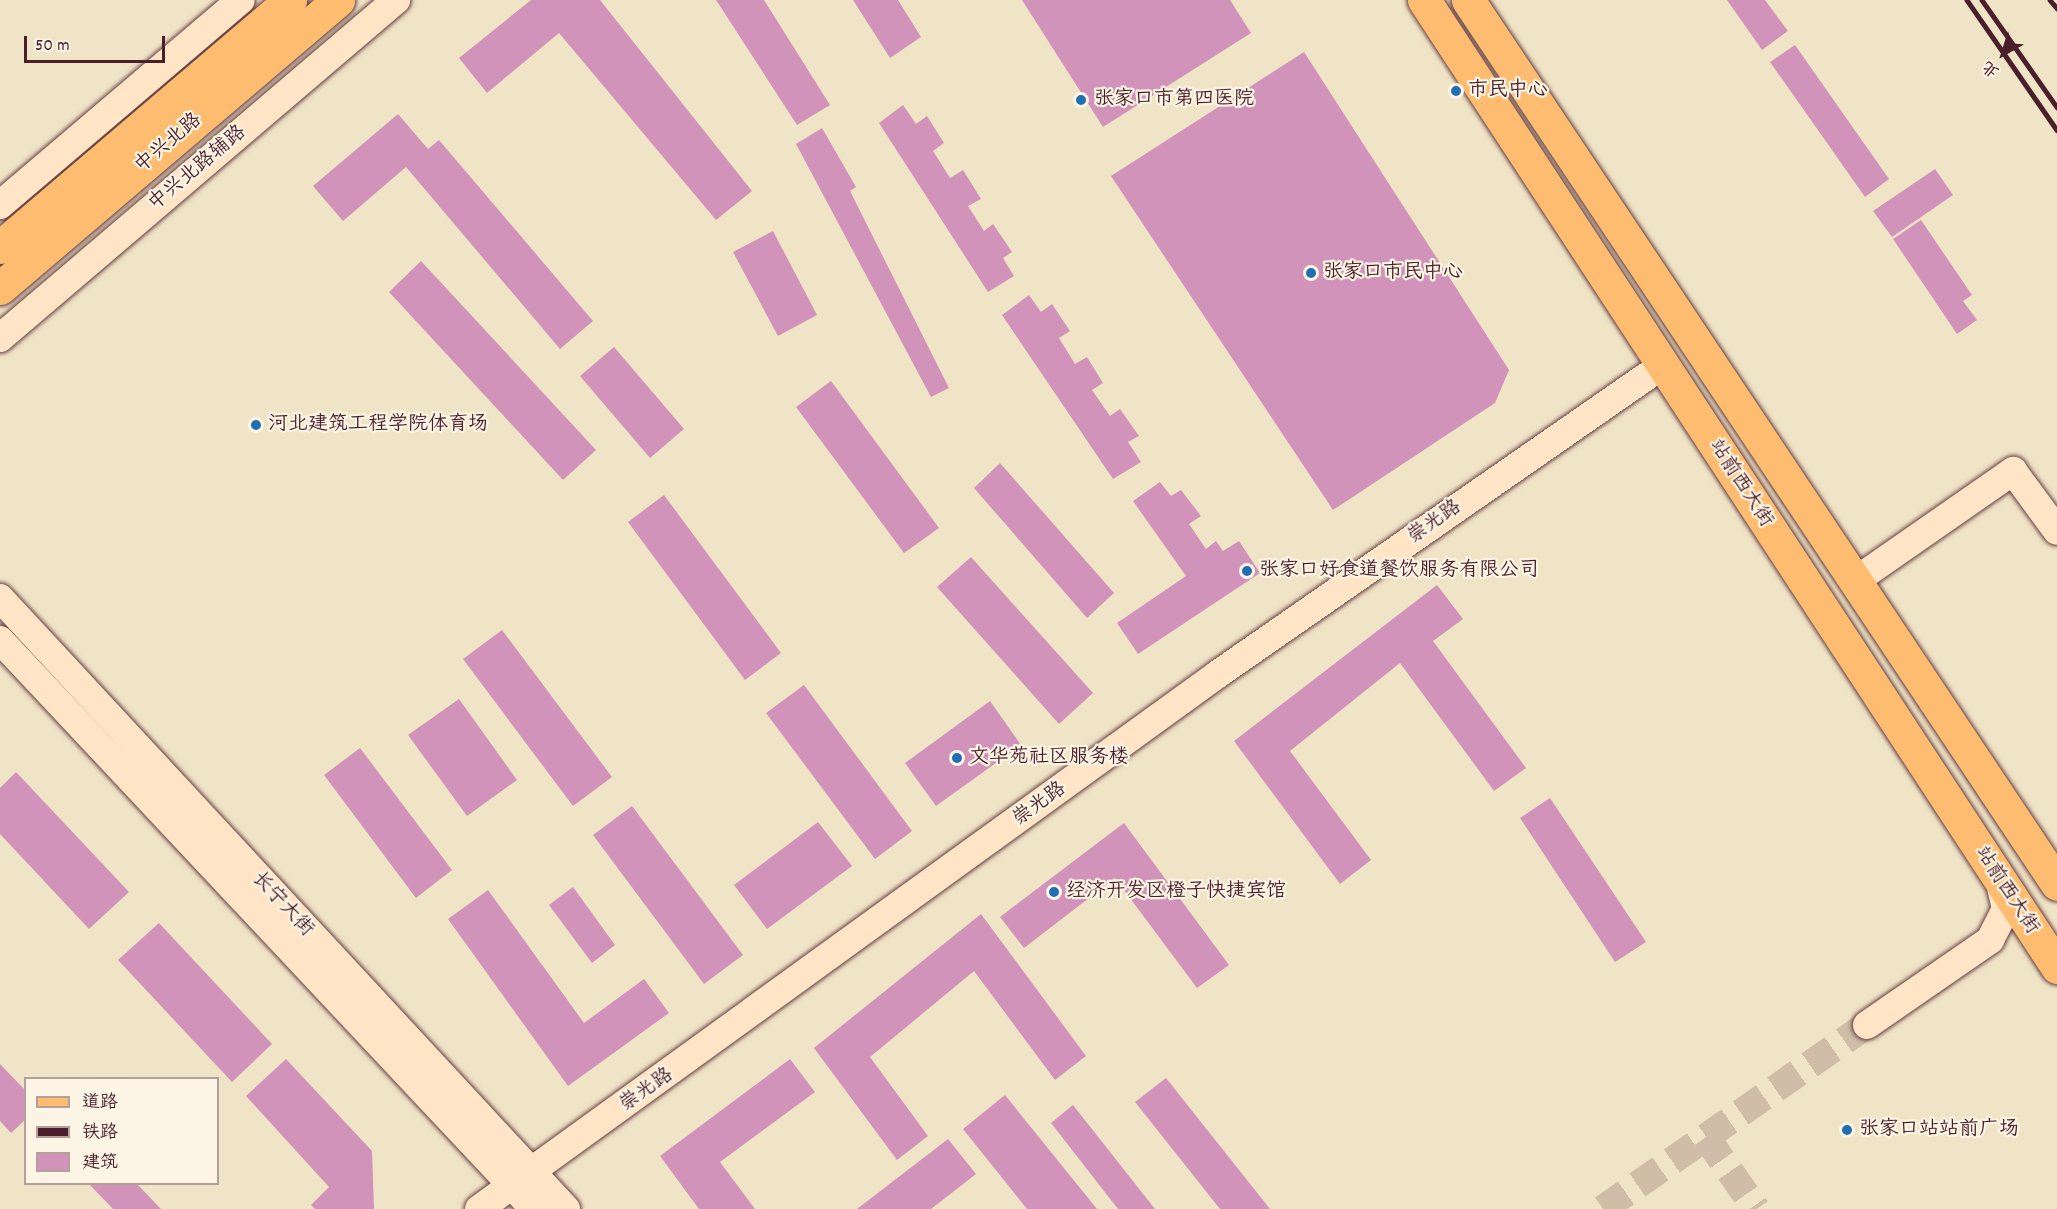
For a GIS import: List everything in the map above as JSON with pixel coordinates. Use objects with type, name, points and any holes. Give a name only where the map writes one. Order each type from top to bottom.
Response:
[{"type":"main road","name":"中兴北路","points":[[0,247],[290,0]]},
{"type":"main road","name":"中兴北路","points":[[0,288],[338,0]]},
{"type":"main road","name":"站前西大街","points":[[1424,0],[2057,967]]},
{"type":"main road","points":[[1468,0],[2057,884]]},
{"type":"main road","points":[[1911,746],[1949,720]]},
{"type":"street","points":[[0,205],[241,0]]},
{"type":"street","name":"中兴北路辅路","points":[[0,338],[396,0]]},
{"type":"street","name":"崇光路","points":[[479,1209],[1218,674],[1663,365]]},
{"type":"street","points":[[1855,581],[2013,471],[2057,531]]},
{"type":"street","name":"长宁大街","points":[[0,598],[522,1179],[534,1209]]},
{"type":"street","name":"长宁大街","points":[[0,640],[522,1179],[566,1209]]},
{"type":"street","points":[[1867,1025],[1990,940],[2006,909],[2000,882]]},
{"type":"building","points":[[531,0],[600,0],[752,191],[716,220],[559,33],[487,93],[459,58]]},
{"type":"building","points":[[716,0],[764,0],[830,105],[797,125]]},
{"type":"building","points":[[853,0],[898,0],[921,37],[890,58]]},
{"type":"building","name":"张家口市第四医院","points":[[1022,0],[1230,0],[1251,33],[1103,127]]},
{"type":"building","points":[[1727,0],[1765,0],[1788,31],[1762,50]]},
{"type":"building","points":[[1795,45],[1889,179],[1865,197],[1770,62]]},
{"type":"building","name":"张家口市民中心","points":[[1304,52],[1509,370],[1495,403],[1333,510],[1111,176]]},
{"type":"building","points":[[903,105],[916,124],[927,116],[944,143],[933,151],[950,178],[963,170],[981,199],[968,206],[984,231],[993,224],[1012,252],[1003,258],[1014,276],[988,292],[879,123]]},
{"type":"building","points":[[398,114],[428,149],[439,140],[593,321],[560,349],[406,167],[343,221],[313,186]]},
{"type":"building","points":[[822,128],[856,187],[850,191],[949,388],[931,397],[796,144]]},
{"type":"building","points":[[1935,169],[1953,195],[1892,237],[1873,211]]},
{"type":"building","points":[[1921,220],[1972,295],[1963,301],[1977,320],[1957,334],[1893,239]]},
{"type":"building","points":[[773,231],[817,315],[778,336],[733,252]]},
{"type":"building","points":[[421,261],[596,450],[563,480],[389,292]]},
{"type":"building","points":[[1029,295],[1041,312],[1052,304],[1070,331],[1059,338],[1075,364],[1087,357],[1103,383],[1092,390],[1110,416],[1120,409],[1139,436],[1128,442],[1141,462],[1113,479],[1002,315]]},
{"type":"building","points":[[614,347],[684,429],[650,458],[580,376]]},
{"type":"building","points":[[831,381],[939,528],[904,553],[796,407]]},
{"type":"building","points":[[1000,463],[1114,593],[1087,618],[974,488]]},
{"type":"building","points":[[1160,482],[1171,496],[1181,490],[1201,516],[1189,524],[1206,549],[1216,541],[1223,551],[1239,541],[1260,573],[1138,654],[1117,623],[1186,576],[1133,501]]},
{"type":"building","points":[[664,495],[781,653],[745,680],[628,522]]},
{"type":"building","points":[[971,557],[1093,693],[1059,724],[937,587]]},
{"type":"building","points":[[1437,585],[1463,619],[1433,641],[1526,768],[1494,791],[1400,663],[1290,751],[1371,860],[1340,884],[1234,741]]},
{"type":"building","points":[[502,630],[612,777],[573,806],[463,659]]},
{"type":"building","points":[[804,685],[912,831],[875,859],[766,713]]},
{"type":"building","points":[[459,699],[517,780],[467,816],[408,735]]},
{"type":"building","name":"文华苑社区服务楼","points":[[990,701],[1021,745],[936,806],[905,763]]},
{"type":"building","points":[[360,748],[452,870],[416,898],[324,775]]},
{"type":"building","points":[[16,772],[129,892],[89,929],[0,834],[0,788]]},
{"type":"building","points":[[1550,798],[1646,942],[1615,962],[1520,818]]},
{"type":"building","points":[[632,806],[743,955],[704,984],[593,835]]},
{"type":"building","points":[[818,822],[852,866],[767,929],[734,885]]},
{"type":"building","points":[[1124,823],[1229,965],[1197,988],[1115,878],[1024,948],[1000,917]]},
{"type":"building","points":[[573,887],[615,945],[592,963],[549,905]]},
{"type":"building","points":[[488,890],[584,1023],[644,979],[669,1013],[568,1086],[448,919]]},
{"type":"building","points":[[981,914],[1086,1056],[1055,1080],[974,971],[870,1057],[928,1136],[897,1160],[814,1048]]},
{"type":"building","points":[[159,923],[272,1044],[232,1082],[118,960]]},
{"type":"building","points":[[286,1059],[372,1151],[374,1209],[315,1209],[311,1205],[329,1187],[246,1096]]},
{"type":"building","points":[[790,1059],[815,1092],[720,1162],[755,1209],[699,1209],[660,1156]]},
{"type":"building","points":[[0,1064],[24,1089],[24,1121],[11,1133],[0,1121]]},
{"type":"building","points":[[1166,1078],[1270,1209],[1220,1209],[1135,1102]]},
{"type":"building","points":[[1005,1095],[1097,1209],[1027,1209],[963,1129]]},
{"type":"building","points":[[1073,1105],[1155,1209],[1118,1209],[1051,1123]]},
{"type":"building","points":[[948,1139],[976,1174],[931,1209],[857,1209]]},
{"type":"building","points":[[90,1185],[138,1185],[161,1209],[113,1209]]},
{"type":"tunnel","points":[[1603,1209],[1867,1025]]},
{"type":"tunnel","points":[[1706,1137],[1756,1209]]},
{"type":"railway","points":[[1967,0],[2057,130]]},
{"type":"railway","points":[[1982,0],[2057,107]]},
{"type":"railway","points":[[2050,0],[2057,8]]},
{"type":"place","name":"市民中心","points":[[1456,91]]},
{"type":"place","name":"张家口市第四医院","points":[[1081,100]]},
{"type":"place","name":"张家口市民中心","points":[[1311,273]]},
{"type":"place","name":"河北建筑工程学院体育场","points":[[256,425]]},
{"type":"place","name":"张家口好食道餐饮服务有限公司","points":[[1247,571]]},
{"type":"place","name":"文华苑社区服务楼","points":[[957,758]]},
{"type":"place","name":"经济开发区橙子快捷宾馆","points":[[1054,892]]},
{"type":"place","name":"张家口站站前广场","points":[[1847,1130]]}]
